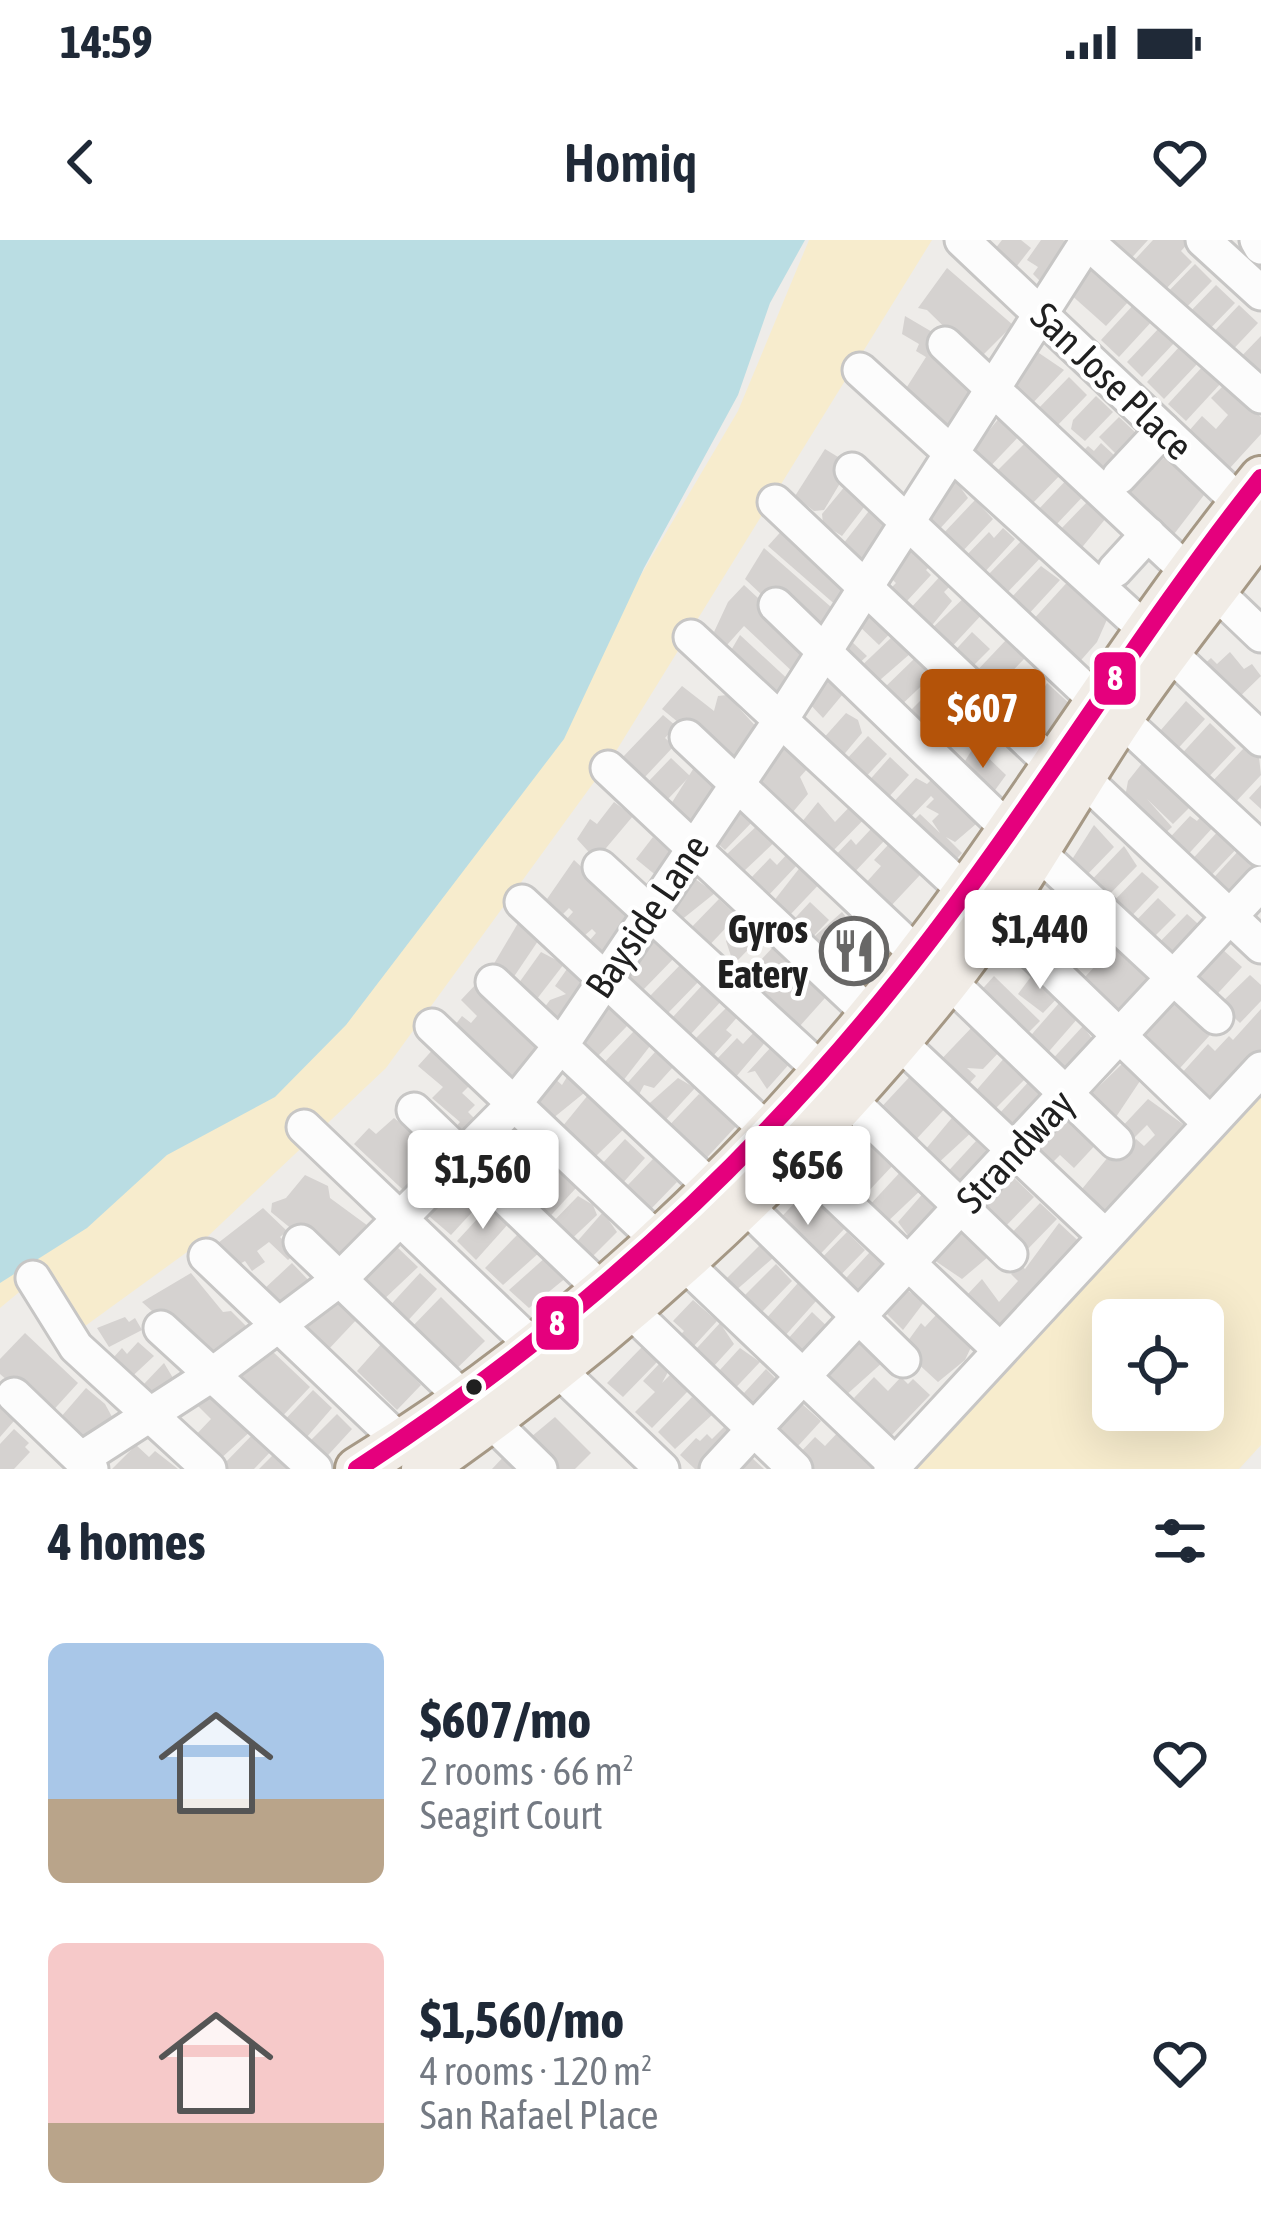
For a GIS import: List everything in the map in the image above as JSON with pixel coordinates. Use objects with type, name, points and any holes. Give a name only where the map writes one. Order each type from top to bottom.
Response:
[{"type":"main road","points":[[357,1469],[420,1462],[477,1410],[617,1300],[782,1144],[885,1028],[980,904],[1109,710],[1256,508]]},
{"type":"street","name":"San Jose Place","points":[[962,240],[1163,430],[1256,508]]},
{"type":"street","points":[[1203,240],[1261,293]]},
{"type":"street","name":"Bayside Lane","points":[[86,1464],[340,1280],[514,1104],[562,1044],[780,722],[1087,241]]},
{"type":"street","points":[[1087,241],[1261,396]]},
{"type":"street","points":[[945,344],[1261,635]]},
{"type":"street","points":[[860,370],[1261,739]]},
{"type":"street","points":[[1119,477],[1163,430]]},
{"type":"street","points":[[852,470],[1261,849]]},
{"type":"street","points":[[776,502],[1261,946]]},
{"type":"street","points":[[1115,570],[1148,534]]},
{"type":"street","points":[[776,605],[1216,1017]]},
{"type":"street","points":[[692,637],[1210,1124]]},
{"type":"street","points":[[687,737],[1116,1142]]},
{"type":"street","points":[[608,769],[1105,1236]]},
{"type":"street","points":[[601,867],[1010,1254]]},
{"type":"street","name":"Strandway","points":[[717,1469],[1261,884]]},
{"type":"street","points":[[522,902],[608,977],[1000,1350]]},
{"type":"street","points":[[493,982],[903,1360]]},
{"type":"street","points":[[432,1026],[893,1467],[1261,1069]]},
{"type":"street","points":[[414,1110],[795,1469]]},
{"type":"street","points":[[304,1127],[662,1469]]},
{"type":"street","points":[[301,1242],[540,1469]]},
{"type":"street","points":[[206,1256],[420,1462]]},
{"type":"street","points":[[32,1278],[68,1338],[209,1469]]},
{"type":"street","points":[[161,1328],[315,1469]]},
{"type":"street","points":[[14,1395],[86,1464]]},
{"type":"sand","points":[[809,240],[932,240],[613,756],[386,1068],[205,1239],[81,1329],[41,1274],[0,1308],[0,1163],[625,602],[738,411]]},
{"type":"sand","points":[[1261,1088],[1261,1445],[1239,1469],[906,1469]]},
{"type":"water","points":[[0,240],[805,240],[770,303],[738,395],[644,568],[564,739],[346,1025],[275,1097],[167,1155],[87,1228],[0,1283]]},
{"type":"building","points":[[1002,240],[1021,240],[1031,248],[1013,271],[991,254]]},
{"type":"building","points":[[1041,240],[1063,240],[1074,247],[1047,288],[1033,274],[1038,267],[1027,260]]},
{"type":"building","points":[[1100,240],[1148,240],[1126,264]]},
{"type":"building","points":[[1153,240],[1191,240],[1181,251],[1192,262],[1162,293],[1129,266]]},
{"type":"building","points":[[1092,261],[1129,301],[1106,326],[1069,293]]},
{"type":"building","points":[[1195,264],[1212,281],[1178,316],[1160,300]]},
{"type":"building","points":[[947,268],[1013,325],[978,360],[927,310],[918,308]]},
{"type":"building","points":[[1216,285],[1235,303],[1202,337],[1183,319]]},
{"type":"building","points":[[1136,302],[1154,319],[1119,357],[1101,340]]},
{"type":"building","points":[[1239,305],[1258,323],[1225,358],[1206,340]]},
{"type":"building","points":[[905,316],[939,336],[975,384],[968,396],[975,400],[947,446],[898,401],[926,357],[916,351],[919,344],[902,334]]},
{"type":"building","points":[[1161,326],[1176,341],[1142,377],[1127,362]]},
{"type":"building","points":[[1261,336],[1261,391],[1233,365]]},
{"type":"building","points":[[1181,345],[1199,362],[1164,399],[1147,382]]},
{"type":"building","points":[[1036,351],[1064,370],[1029,407],[1012,382]]},
{"type":"building","points":[[1204,365],[1222,382],[1186,421],[1168,404]]},
{"type":"building","points":[[1069,377],[1087,395],[1053,430],[1035,412]]},
{"type":"building","points":[[1225,384],[1261,417],[1261,434],[1229,469],[1188,432],[1202,416],[1216,429],[1228,415],[1211,398]]},
{"type":"building","points":[[1096,396],[1113,412],[1085,441],[1071,429],[1073,420]]},
{"type":"building","points":[[1005,411],[1025,430],[984,473],[967,457]]},
{"type":"building","points":[[1119,417],[1136,433],[1116,454],[1099,437]]},
{"type":"building","points":[[1026,442],[1043,459],[1049,453],[1066,469],[1031,505],[990,478]]},
{"type":"building","points":[[1101,443],[1115,456],[1099,474],[1079,455],[1088,446],[1094,451]]},
{"type":"building","points":[[825,449],[851,465],[824,510],[814,511],[795,496]]},
{"type":"building","points":[[1166,456],[1204,495],[1168,542],[1122,496]]},
{"type":"building","points":[[1072,474],[1089,490],[1054,527],[1037,511]]},
{"type":"building","points":[[953,477],[968,498],[936,533],[921,519]]},
{"type":"building","points":[[851,479],[871,498],[842,536],[823,524],[822,514]]},
{"type":"building","points":[[975,500],[993,519],[959,555],[940,537]]},
{"type":"building","points":[[1089,500],[1111,512],[1079,551],[1059,531]]},
{"type":"building","points":[[876,502],[897,522],[864,564],[843,544]]},
{"type":"building","points":[[786,526],[850,587],[838,607],[768,546]]},
{"type":"building","points":[[1003,528],[1015,539],[981,576],[963,559],[989,532],[994,538]]},
{"type":"building","points":[[1028,534],[1046,552],[1004,596],[985,578]]},
{"type":"building","points":[[914,537],[937,559],[926,570],[931,575],[907,601],[891,588],[896,583],[890,577]]},
{"type":"building","points":[[764,548],[831,607],[817,629],[764,597],[745,579]]},
{"type":"building","points":[[1041,566],[1060,580],[1026,617],[1008,601]]},
{"type":"building","points":[[946,570],[956,580],[944,592],[952,601],[929,629],[909,610]]},
{"type":"building","points":[[1072,577],[1109,615],[1097,642],[1075,667],[1031,622]]},
{"type":"building","points":[[744,585],[815,651],[796,675],[744,626],[727,645],[714,632],[728,602]]},
{"type":"building","points":[[969,593],[986,610],[946,653],[926,634]]},
{"type":"building","points":[[870,606],[898,625],[879,645],[857,624]]},
{"type":"building","points":[[972,632],[990,649],[966,673],[949,657]]},
{"type":"building","points":[[740,635],[793,684],[782,703],[726,659]]},
{"type":"building","points":[[892,637],[911,653],[873,686],[857,670]]},
{"type":"building","points":[[1007,639],[1026,657],[989,695],[971,677]]},
{"type":"building","points":[[850,640],[867,656],[854,668],[838,652]]},
{"type":"building","points":[[1230,652],[1244,669],[1252,664],[1261,676],[1229,707],[1195,673],[1211,658],[1217,664]]},
{"type":"building","points":[[914,659],[934,674],[897,709],[881,691]]},
{"type":"building","points":[[825,671],[848,688],[823,718],[806,700]]},
{"type":"building","points":[[942,679],[1004,729],[983,750],[962,726],[938,750],[904,717]]},
{"type":"building","points":[[1047,683],[1071,705],[1050,737],[1028,714]]},
{"type":"building","points":[[682,686],[714,711],[718,696],[727,695],[761,732],[728,763],[662,709]]},
{"type":"building","points":[[1186,701],[1205,719],[1172,755],[1154,738]]},
{"type":"building","points":[[846,713],[858,720],[862,733],[841,758],[821,741]]},
{"type":"building","points":[[663,715],[676,726],[665,738],[674,746],[644,778],[622,758]]},
{"type":"building","points":[[1210,723],[1236,748],[1202,784],[1176,760]]},
{"type":"building","points":[[868,736],[887,754],[863,780],[844,762]]},
{"type":"building","points":[[785,745],[808,768],[800,777],[808,794],[787,819],[749,784]]},
{"type":"building","points":[[975,745],[1006,775],[990,797],[960,769]]},
{"type":"building","points":[[1244,748],[1259,757],[1261,775],[1231,807],[1208,786]]},
{"type":"building","points":[[890,757],[909,775],[885,801],[866,784]]},
{"type":"building","points":[[1147,757],[1194,803],[1173,824],[1147,799],[1172,827],[1154,843],[1123,808],[1128,781]]},
{"type":"building","points":[[671,758],[690,776],[667,800],[648,782]]},
{"type":"building","points":[[697,763],[722,786],[692,823],[671,804]]},
{"type":"building","points":[[937,774],[983,818],[955,842],[946,837],[962,853],[948,868],[905,829],[920,814],[940,833],[932,821],[939,814],[926,807],[934,799],[931,796],[907,821],[886,810],[916,778],[927,784]]},
{"type":"building","points":[[1261,785],[1261,809],[1249,798]]},
{"type":"building","points":[[858,798],[872,811],[829,855],[797,828],[818,802],[835,822]]},
{"type":"building","points":[[741,801],[757,817],[725,850],[712,838]]},
{"type":"building","points":[[614,802],[633,816],[596,860],[577,839],[590,819],[597,824]]},
{"type":"building","points":[[1204,813],[1216,824],[1182,861],[1163,845],[1190,816],[1197,821]]},
{"type":"building","points":[[762,821],[780,837],[743,872],[726,855]]},
{"type":"building","points":[[1094,825],[1114,847],[1081,881],[1071,861]]},
{"type":"building","points":[[1221,828],[1240,845],[1205,882],[1187,865]]},
{"type":"building","points":[[871,829],[884,841],[849,878],[831,860],[851,839],[856,845]]},
{"type":"building","points":[[653,837],[675,857],[658,877],[636,859]]},
{"type":"building","points":[[888,845],[920,875],[889,908],[864,885],[881,866],[874,860]]},
{"type":"building","points":[[1124,846],[1137,866],[1101,903],[1085,887]]},
{"type":"building","points":[[1241,848],[1261,868],[1230,906],[1207,885]]},
{"type":"building","points":[[788,853],[799,863],[767,897],[750,879],[770,858],[777,865]]},
{"type":"building","points":[[574,860],[634,916],[606,955],[590,940],[596,933],[592,929],[584,936],[566,920],[573,912],[569,908],[563,914],[547,899]]},
{"type":"building","points":[[805,861],[824,879],[789,916],[773,902]]},
{"type":"building","points":[[1142,872],[1159,887],[1125,923],[1108,907]]},
{"type":"building","points":[[691,876],[715,893],[675,925],[664,914]]},
{"type":"building","points":[[1056,886],[1109,937],[1088,956],[1039,911]]},
{"type":"building","points":[[1158,898],[1176,915],[1146,945],[1129,928]]},
{"type":"building","points":[[719,899],[737,916],[703,952],[685,934]]},
{"type":"building","points":[[810,902],[829,920],[804,946],[785,929]]},
{"type":"building","points":[[842,912],[865,941],[866,959],[851,973],[815,936]]},
{"type":"building","points":[[748,913],[766,931],[738,960],[732,959],[726,941]]},
{"type":"building","points":[[1187,914],[1206,931],[1171,967],[1152,950]]},
{"type":"building","points":[[1037,920],[1077,957],[1061,974],[1021,936]]},
{"type":"building","points":[[518,923],[538,941],[505,990],[486,977]]},
{"type":"building","points":[[651,931],[678,954],[643,990],[625,973]]},
{"type":"building","points":[[775,945],[834,988],[799,1027],[745,977]]},
{"type":"building","points":[[1114,946],[1156,986],[1125,1019],[1083,979]]},
{"type":"building","points":[[1222,949],[1242,967],[1209,1003],[1189,985]]},
{"type":"building","points":[[541,952],[564,964],[533,1004],[516,987]]},
{"type":"building","points":[[684,961],[702,978],[667,1014],[650,996]]},
{"type":"building","points":[[567,969],[592,987],[565,1028],[541,1012],[550,1000],[566,994],[555,986]]},
{"type":"building","points":[[1036,970],[1062,993],[1043,1013],[1018,994]]},
{"type":"building","points":[[1250,975],[1261,985],[1261,1001],[1240,1023],[1220,1004]]},
{"type":"building","points":[[994,976],[1040,1021],[1021,1040],[976,996]]},
{"type":"building","points":[[706,981],[724,998],[690,1035],[672,1018]]},
{"type":"building","points":[[477,983],[544,1043],[513,1083],[455,1025],[462,1016],[471,1023],[477,1016],[461,1000]]},
{"type":"building","points":[[1067,994],[1085,1010],[1044,1057],[1026,1041]]},
{"type":"building","points":[[1175,1000],[1210,1035],[1180,1068],[1144,1034]]},
{"type":"building","points":[[730,1004],[740,1014],[726,1030],[732,1035],[712,1057],[694,1040]]},
{"type":"building","points":[[609,1007],[628,1025],[597,1057],[578,1040]]},
{"type":"building","points":[[1261,1009],[1261,1055],[1216,1108],[1181,1074],[1208,1044],[1215,1051],[1229,1036],[1233,1040]]},
{"type":"building","points":[[976,1023],[1002,1049],[983,1069],[967,1068],[976,1076],[960,1094],[933,1068]]},
{"type":"building","points":[[1083,1026],[1098,1047],[1066,1082],[1048,1064]]},
{"type":"building","points":[[757,1029],[768,1039],[735,1078],[716,1060],[737,1038],[743,1044]]},
{"type":"building","points":[[634,1031],[650,1046],[619,1086],[600,1067]]},
{"type":"building","points":[[773,1045],[791,1062],[767,1089],[755,1071],[747,1073]]},
{"type":"building","points":[[436,1046],[473,1082],[462,1093],[475,1105],[468,1112],[482,1126],[463,1146],[450,1134],[460,1122],[432,1098],[443,1087],[418,1066]]},
{"type":"building","points":[[655,1052],[673,1067],[654,1088],[644,1085],[636,1100],[623,1088]]},
{"type":"building","points":[[1006,1056],[1014,1069],[1019,1064],[1030,1074],[993,1111],[974,1093]]},
{"type":"building","points":[[1122,1064],[1140,1081],[1112,1123],[1086,1099]]},
{"type":"building","points":[[572,1069],[589,1089],[552,1119],[533,1100],[554,1078],[562,1085]]},
{"type":"building","points":[[916,1070],[950,1103],[910,1146],[875,1114]]},
{"type":"building","points":[[678,1078],[695,1088],[660,1126],[643,1109]]},
{"type":"building","points":[[1032,1078],[1050,1095],[1017,1130],[1008,1128],[999,1114]]},
{"type":"building","points":[[593,1089],[628,1125],[595,1157],[562,1127]]},
{"type":"building","points":[[699,1094],[739,1123],[700,1165],[664,1131]]},
{"type":"building","points":[[1148,1099],[1191,1130],[1149,1174],[1144,1169],[1107,1213],[1082,1189],[1113,1151],[1119,1157],[1136,1139],[1144,1146],[1155,1135],[1147,1125],[1131,1141],[1119,1130]]},
{"type":"building","points":[[956,1113],[974,1130],[935,1166],[920,1156]]},
{"type":"building","points":[[1070,1115],[1100,1140],[1074,1168],[1060,1155],[1051,1164],[1036,1151]]},
{"type":"building","points":[[394,1118],[448,1162],[415,1201],[354,1144],[369,1128],[376,1134]]},
{"type":"building","points":[[511,1128],[528,1144],[520,1153],[524,1156],[505,1176],[476,1165]]},
{"type":"building","points":[[866,1136],[895,1163],[862,1198],[834,1172]]},
{"type":"building","points":[[625,1139],[645,1158],[621,1185],[600,1166]]},
{"type":"building","points":[[976,1141],[994,1158],[961,1195],[942,1178]]},
{"type":"building","points":[[534,1150],[551,1168],[516,1204],[498,1186]]},
{"type":"building","points":[[653,1159],[677,1182],[649,1211],[625,1188]]},
{"type":"building","points":[[904,1168],[924,1187],[885,1224],[867,1208]]},
{"type":"building","points":[[557,1171],[576,1188],[542,1225],[530,1213],[539,1204],[532,1198]]},
{"type":"building","points":[[305,1175],[328,1186],[330,1198],[379,1234],[353,1260],[327,1258],[271,1212],[272,1203],[286,1198]]},
{"type":"building","points":[[1013,1177],[1034,1197],[1000,1232],[979,1212]]},
{"type":"building","points":[[464,1179],[485,1198],[451,1235],[429,1216]]},
{"type":"building","points":[[926,1190],[949,1210],[915,1245],[898,1222]]},
{"type":"building","points":[[806,1191],[845,1228],[809,1266],[770,1229]]},
{"type":"building","points":[[578,1196],[593,1205],[597,1215],[563,1247],[545,1230]]},
{"type":"building","points":[[1040,1203],[1057,1219],[1023,1254],[1007,1238]]},
{"type":"building","points":[[490,1205],[509,1223],[476,1260],[457,1241]]},
{"type":"building","points":[[263,1208],[287,1231],[280,1237],[296,1253],[288,1260],[269,1242],[257,1251],[265,1262],[252,1271],[245,1261],[238,1265],[218,1243]]},
{"type":"building","points":[[603,1212],[617,1232],[585,1264],[575,1244]]},
{"type":"building","points":[[1059,1223],[1086,1248],[1003,1332],[966,1296],[982,1279],[999,1302],[1018,1281],[1011,1274],[1020,1264],[1025,1269]]},
{"type":"building","points":[[961,1231],[988,1257],[962,1279],[934,1260]]},
{"type":"building","points":[[520,1232],[540,1252],[503,1285],[485,1268]]},
{"type":"building","points":[[847,1232],[865,1250],[830,1286],[811,1269]]},
{"type":"building","points":[[760,1245],[773,1258],[734,1292],[723,1282]]},
{"type":"building","points":[[397,1247],[418,1267],[380,1303],[359,1284]]},
{"type":"building","points":[[870,1252],[890,1270],[863,1300],[836,1289]]},
{"type":"building","points":[[546,1257],[567,1277],[529,1308],[509,1290]]},
{"type":"building","points":[[292,1263],[312,1284],[282,1311],[263,1290]]},
{"type":"building","points":[[776,1264],[792,1281],[758,1316],[741,1299]]},
{"type":"building","points":[[191,1273],[223,1312],[231,1311],[252,1332],[209,1363],[142,1302]]},
{"type":"building","points":[[420,1273],[437,1289],[402,1327],[385,1311]]},
{"type":"building","points":[[798,1283],[817,1300],[783,1338],[764,1321]]},
{"type":"building","points":[[908,1291],[925,1301],[903,1330],[886,1313]]},
{"type":"building","points":[[338,1296],[359,1317],[326,1352],[304,1331]]},
{"type":"building","points":[[441,1297],[485,1341],[450,1375],[407,1332]]},
{"type":"building","points":[[693,1300],[717,1321],[682,1359],[669,1347],[684,1331],[673,1321]]},
{"type":"building","points":[[812,1312],[833,1332],[807,1361],[786,1341]]},
{"type":"building","points":[[936,1315],[972,1345],[965,1360],[938,1382],[902,1349],[921,1323],[925,1327]]},
{"type":"building","points":[[125,1317],[129,1322],[135,1318],[142,1330],[109,1347],[97,1328]]},
{"type":"building","points":[[720,1323],[734,1344],[704,1377],[686,1360]]},
{"type":"building","points":[[25,1333],[78,1383],[48,1416],[0,1374],[0,1359]]},
{"type":"building","points":[[859,1340],[883,1362],[845,1396],[825,1377]]},
{"type":"building","points":[[138,1342],[154,1356],[124,1384],[105,1367],[122,1348],[127,1354]]},
{"type":"building","points":[[382,1343],[421,1385],[397,1410],[357,1371]]},
{"type":"building","points":[[642,1347],[658,1361],[623,1397],[607,1383]]},
{"type":"building","points":[[740,1348],[760,1362],[725,1399],[708,1383]]},
{"type":"building","points":[[270,1349],[310,1387],[275,1424],[227,1378]]},
{"type":"building","points":[[164,1363],[179,1388],[154,1404],[143,1385]]},
{"type":"building","points":[[659,1364],[668,1372],[662,1383],[670,1375],[688,1391],[652,1428],[635,1412],[655,1392],[643,1381]]},
{"type":"building","points":[[766,1369],[783,1386],[750,1423],[732,1406]]},
{"type":"building","points":[[874,1377],[888,1391],[901,1377],[908,1384],[913,1379],[930,1395],[889,1438],[854,1398]]},
{"type":"building","points":[[86,1388],[105,1404],[117,1426],[77,1449],[54,1425]]},
{"type":"building","points":[[313,1390],[332,1408],[300,1445],[279,1426]]},
{"type":"building","points":[[214,1391],[254,1428],[217,1462],[193,1438],[211,1419],[194,1402]]},
{"type":"building","points":[[692,1397],[713,1414],[675,1449],[658,1432]]},
{"type":"building","points":[[801,1403],[821,1421],[787,1458],[768,1439]]},
{"type":"building","points":[[0,1408],[14,1421],[0,1437]]},
{"type":"building","points":[[337,1414],[352,1429],[319,1465],[303,1448]]},
{"type":"building","points":[[555,1417],[591,1453],[575,1469],[553,1469],[525,1442]]},
{"type":"building","points":[[724,1427],[735,1437],[705,1469],[695,1469],[680,1455],[696,1438],[700,1441],[707,1434],[712,1439]]},
{"type":"building","points":[[843,1427],[852,1436],[845,1443],[877,1469],[808,1469],[796,1457],[815,1437],[825,1446]]},
{"type":"building","points":[[14,1429],[29,1443],[25,1447],[30,1452],[14,1469],[0,1469],[0,1444]]},
{"type":"building","points":[[257,1430],[275,1447],[254,1469],[222,1466]]},
{"type":"building","points":[[136,1445],[149,1457],[155,1451],[178,1469],[112,1469]]},
{"type":"building","points":[[278,1450],[293,1469],[259,1469]]},
{"type":"building","points":[[508,1452],[526,1469],[492,1469]]},
{"type":"building","points":[[751,1457],[764,1469],[740,1469]]},
{"type":"transit line","name":"8","points":[[357,1469],[508,1363],[579,1305],[648,1246],[779,1118],[947,917],[1261,478]]},
{"type":"place","name":"Gyros Eatery","points":[[854,951]]}]
